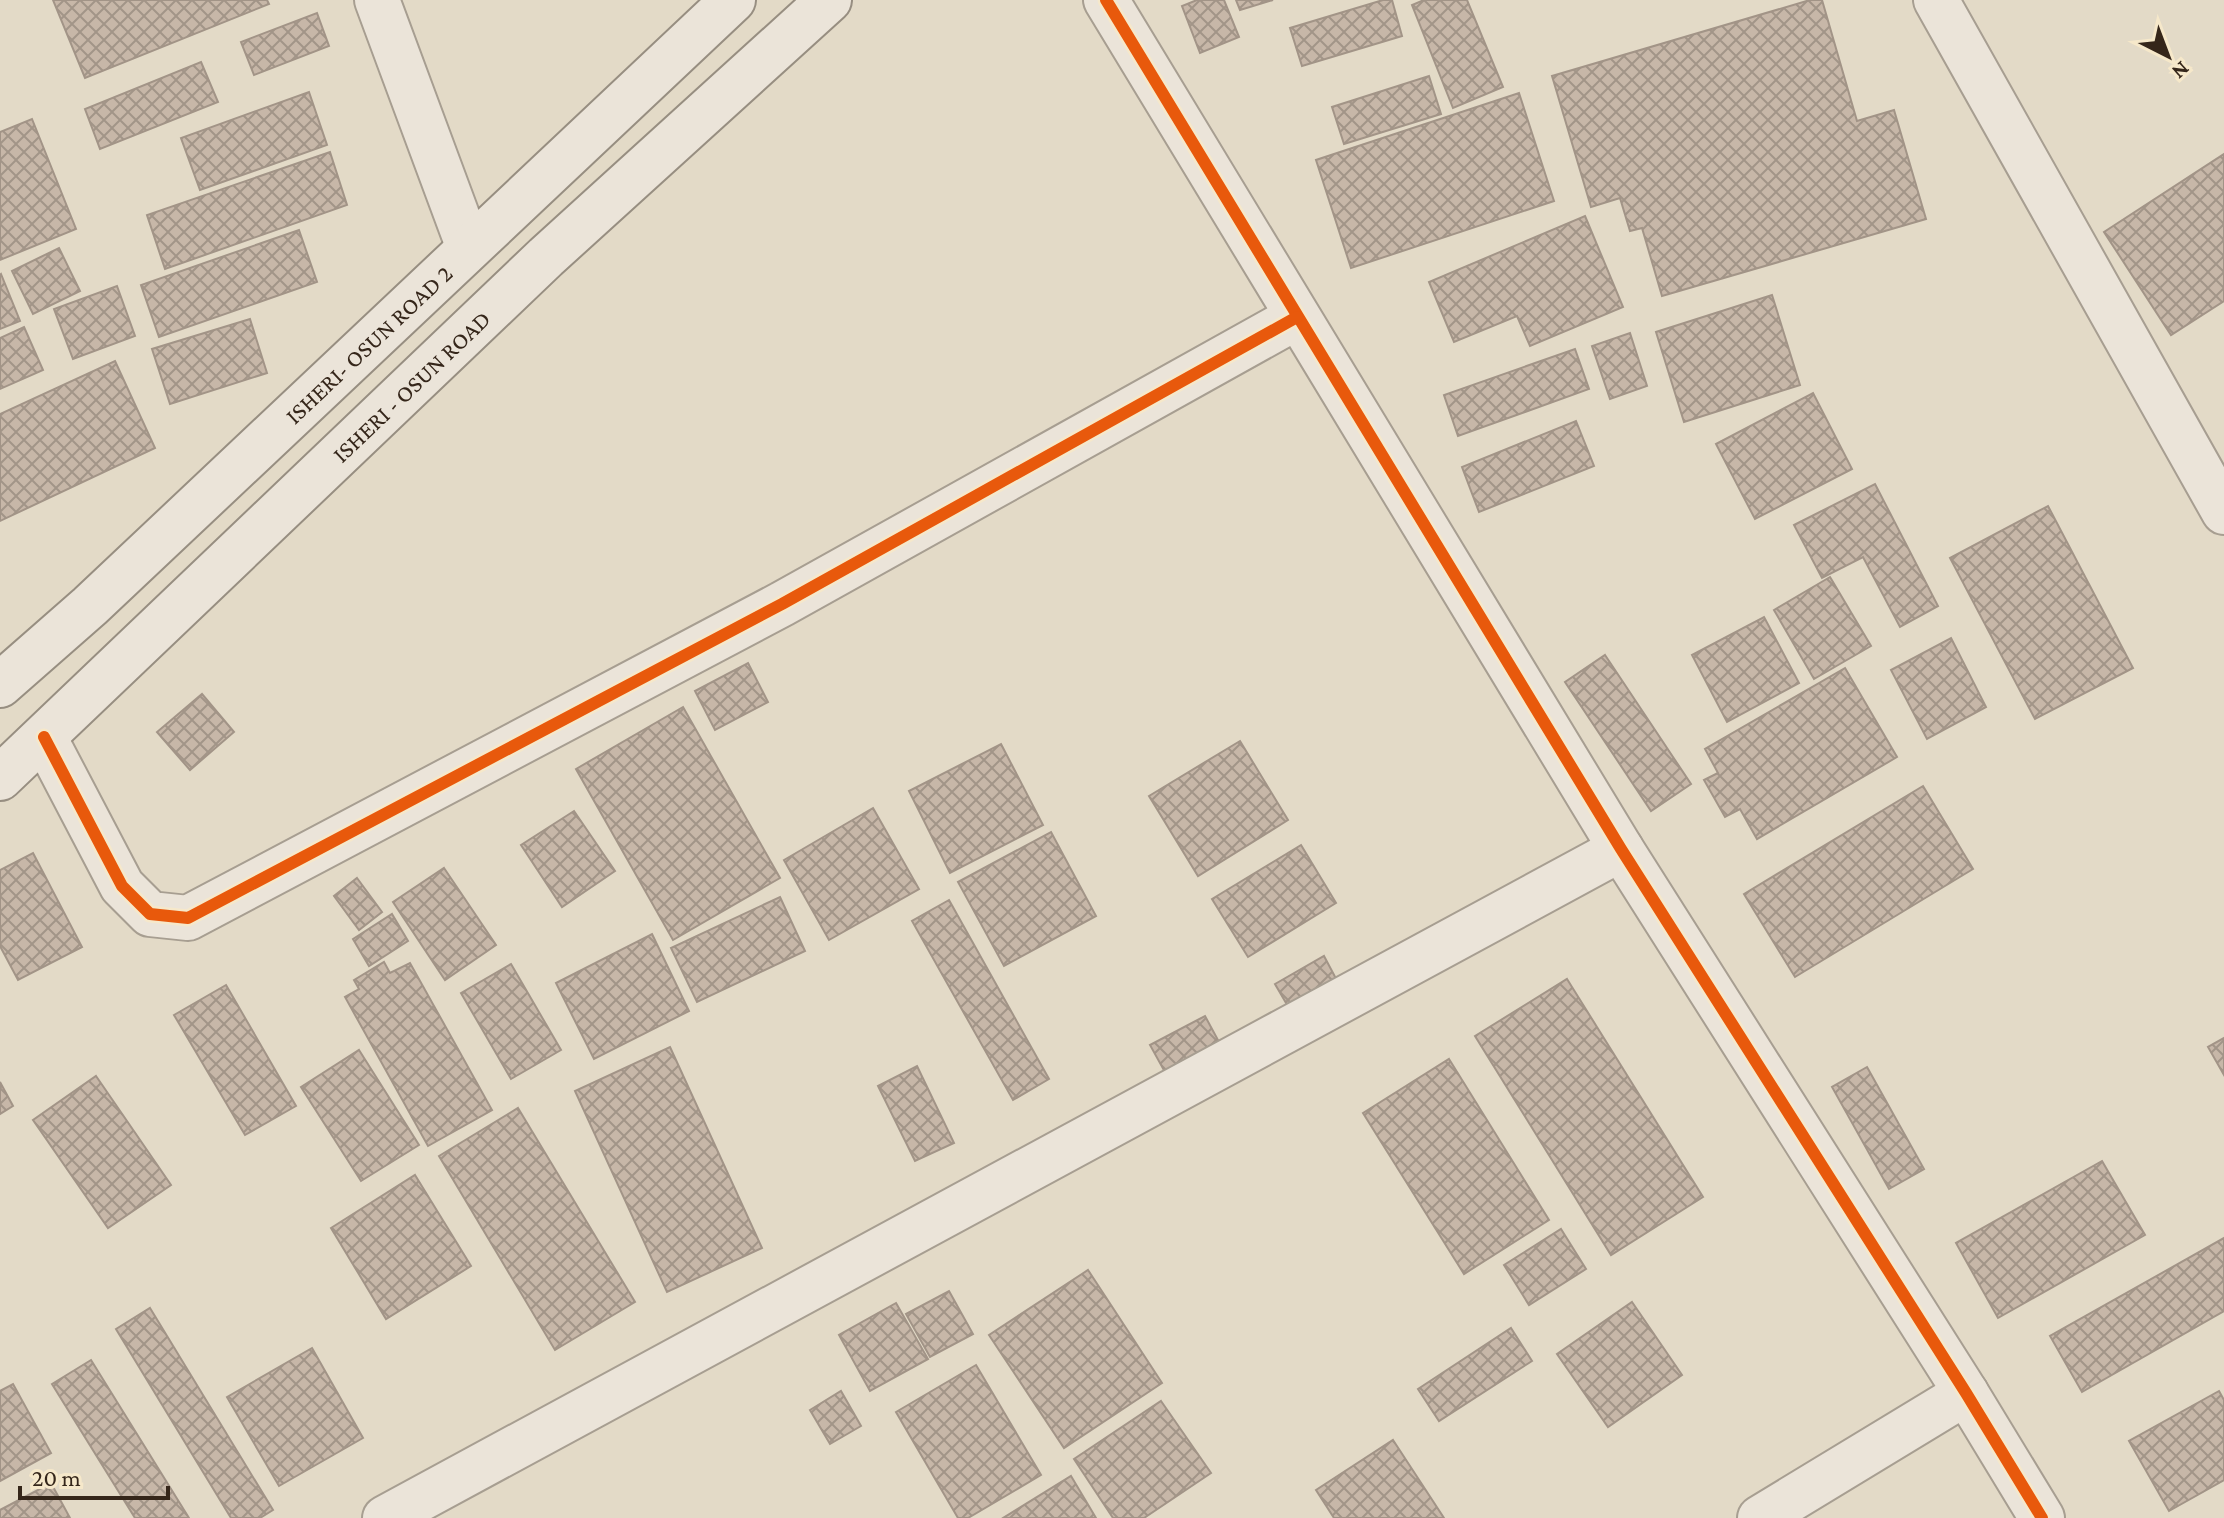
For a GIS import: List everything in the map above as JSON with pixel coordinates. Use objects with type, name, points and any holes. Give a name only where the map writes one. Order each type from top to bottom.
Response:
[{"type":"street","points":[[377,0],[469,248]]},
{"type":"street","name":"ISHERI- OSUN ROAD 2","points":[[0,685],[90,606],[733,0]]},
{"type":"street","name":"ISHERI - OSUN ROAD","points":[[0,778],[546,257],[829,0]]},
{"type":"street","points":[[1106,0],[1621,849],[2042,1518]]},
{"type":"street","points":[[1936,0],[2224,512]]},
{"type":"street","points":[[44,737],[122,886],[150,914],[188,918],[782,604],[1297,317]]},
{"type":"street","points":[[385,1518],[1621,849]]},
{"type":"street","points":[[1760,1518],[1966,1393]]},
{"type":"building","points":[[53,0],[267,0],[269,4],[85,78]]},
{"type":"building","points":[[1197,0],[1224,0],[1239,37],[1200,53],[1182,6]]},
{"type":"building","points":[[1236,0],[1273,0],[1240,10]]},
{"type":"building","points":[[1392,0],[1402,36],[1302,66],[1290,28]]},
{"type":"building","points":[[1424,0],[1467,0],[1503,87],[1453,108],[1412,5]]},
{"type":"building","points":[[1810,0],[1822,0],[1857,121],[1894,110],[1926,219],[1662,296],[1642,228],[1630,231],[1620,198],[1591,207],[1552,76]]},
{"type":"building","points":[[317,13],[329,46],[254,75],[241,42]]},
{"type":"building","points":[[201,62],[218,102],[100,149],[85,109]]},
{"type":"building","points":[[1429,76],[1441,114],[1344,144],[1332,107]]},
{"type":"building","points":[[309,92],[327,145],[200,190],[181,138]]},
{"type":"building","points":[[1519,93],[1554,201],[1351,268],[1316,160]]},
{"type":"building","points":[[32,119],[76,229],[0,260],[0,132]]},
{"type":"building","points":[[330,152],[347,205],[165,269],[147,215]]},
{"type":"building","points":[[2224,154],[2224,301],[2171,335],[2104,232]]},
{"type":"building","points":[[1585,216],[1623,307],[1530,346],[1517,316],[1454,342],[1429,282]]},
{"type":"building","points":[[299,230],[317,282],[159,337],[141,285]]},
{"type":"building","points":[[59,248],[80,291],[33,314],[12,271]]},
{"type":"building","points":[[0,275],[20,321],[0,329]]},
{"type":"building","points":[[117,286],[135,336],[73,359],[54,309]]},
{"type":"building","points":[[1772,295],[1800,385],[1684,422],[1656,332]]},
{"type":"building","points":[[250,319],[267,373],[170,404],[152,349]]},
{"type":"building","points":[[24,327],[43,370],[0,389],[0,338]]},
{"type":"building","points":[[1630,333],[1647,386],[1610,399],[1592,346]]},
{"type":"building","points":[[1575,349],[1589,389],[1458,436],[1444,395]]},
{"type":"building","points":[[115,361],[155,448],[0,521],[0,414]]},
{"type":"building","points":[[1813,393],[1852,469],[1755,519],[1716,444]]},
{"type":"building","points":[[1576,421],[1594,466],[1479,512],[1462,467]]},
{"type":"building","points":[[1875,484],[1938,606],[1900,627],[1863,557],[1822,578],[1794,525]]},
{"type":"building","points":[[2048,506],[2133,668],[2035,719],[1950,558]]},
{"type":"building","points":[[1830,577],[1871,646],[1814,679],[1774,610]]},
{"type":"building","points":[[1764,617],[1799,683],[1727,722],[1692,655]]},
{"type":"building","points":[[1951,638],[1986,707],[1927,739],[1891,670]]},
{"type":"building","points":[[1605,655],[1691,784],[1651,811],[1565,682]]},
{"type":"building","points":[[748,663],[768,702],[715,730],[695,691]]},
{"type":"building","points":[[1845,668],[1897,757],[1757,839],[1740,809],[1725,817],[1704,780],[1718,773],[1705,749]]},
{"type":"building","points":[[202,694],[234,732],[190,770],[157,732]]},
{"type":"building","points":[[683,707],[780,878],[673,940],[576,769]]},
{"type":"building","points":[[1240,741],[1288,820],[1198,876],[1149,796]]},
{"type":"building","points":[[1001,744],[1043,825],[950,873],[909,791]]},
{"type":"building","points":[[1923,786],[1973,869],[1795,977],[1744,894]]},
{"type":"building","points":[[873,808],[919,889],[829,940],[784,860]]},
{"type":"building","points":[[574,811],[615,871],[562,907],[521,845]]},
{"type":"building","points":[[1051,832],[1096,916],[1004,966],[958,882]]},
{"type":"building","points":[[1301,845],[1336,903],[1248,957],[1212,899]]},
{"type":"building","points":[[33,853],[82,947],[18,980],[0,946],[0,870]]},
{"type":"building","points":[[444,868],[496,945],[445,980],[393,902]]},
{"type":"building","points":[[357,878],[382,912],[359,930],[334,896]]},
{"type":"building","points":[[780,897],[805,951],[697,1002],[671,948]]},
{"type":"building","points":[[949,900],[1049,1079],[1013,1100],[912,921]]},
{"type":"building","points":[[392,914],[408,941],[369,966],[353,939]]},
{"type":"building","points":[[652,934],[689,1011],[594,1059],[556,983]]},
{"type":"building","points":[[1324,956],[1341,988],[1293,1015],[1275,984]]},
{"type":"building","points":[[384,962],[390,973],[410,963],[492,1110],[428,1146],[345,997],[359,989],[354,980]]},
{"type":"building","points":[[511,964],[561,1050],[511,1079],[461,993]]},
{"type":"building","points":[[1567,979],[1703,1197],[1611,1255],[1475,1036]]},
{"type":"building","points":[[226,985],[296,1106],[245,1135],[174,1015]]},
{"type":"building","points":[[1205,1016],[1225,1053],[1171,1083],[1150,1045]]},
{"type":"building","points":[[2224,1038],[2224,1075],[2208,1047]]},
{"type":"building","points":[[670,1047],[762,1248],[667,1292],[575,1091]]},
{"type":"building","points":[[359,1050],[419,1145],[361,1181],[301,1087]]},
{"type":"building","points":[[1449,1059],[1549,1220],[1464,1274],[1363,1113]]},
{"type":"building","points":[[917,1066],[954,1143],[915,1161],[878,1086]]},
{"type":"building","points":[[1867,1067],[1924,1169],[1889,1189],[1832,1087]]},
{"type":"building","points":[[96,1076],[171,1185],[108,1228],[33,1120]]},
{"type":"building","points":[[0,1082],[13,1106],[0,1114]]},
{"type":"building","points":[[518,1108],[635,1302],[555,1350],[439,1156]]},
{"type":"building","points":[[2102,1161],[2145,1235],[1998,1318],[1956,1243]]},
{"type":"building","points":[[415,1175],[471,1266],[386,1319],[331,1228]]},
{"type":"building","points":[[1561,1229],[1586,1269],[1529,1305],[1504,1265]]},
{"type":"building","points":[[2224,1238],[2224,1311],[2082,1392],[2050,1336]]},
{"type":"building","points":[[1088,1270],[1162,1383],[1064,1448],[989,1335]]},
{"type":"building","points":[[949,1291],[973,1334],[930,1357],[906,1314]]},
{"type":"building","points":[[1632,1302],[1682,1375],[1608,1427],[1557,1354]]},
{"type":"building","points":[[896,1303],[928,1359],[870,1391],[839,1335]]},
{"type":"building","points":[[150,1308],[273,1510],[260,1518],[231,1518],[116,1329]]},
{"type":"building","points":[[1511,1328],[1532,1361],[1439,1421],[1418,1389]]},
{"type":"building","points":[[312,1348],[363,1438],[279,1486],[227,1397]]},
{"type":"building","points":[[91,1360],[189,1518],[135,1518],[52,1384]]},
{"type":"building","points":[[976,1365],[1041,1475],[968,1518],[958,1518],[896,1412]]},
{"type":"building","points":[[13,1384],[51,1453],[0,1481],[0,1391]]},
{"type":"building","points":[[841,1391],[861,1426],[830,1444],[810,1410]]},
{"type":"building","points":[[2219,1391],[2224,1400],[2224,1480],[2169,1511],[2129,1441]]},
{"type":"building","points":[[1161,1401],[1211,1473],[1144,1518],[1113,1518],[1074,1459]]},
{"type":"building","points":[[1393,1440],[1444,1518],[1334,1518],[1316,1490]]},
{"type":"building","points":[[1071,1476],[1096,1518],[1003,1518]]},
{"type":"building","points":[[51,1483],[70,1518],[0,1518],[0,1510]]},
{"type":"cycle path","points":[[1106,0],[1621,849],[2042,1518]]},
{"type":"cycle path","points":[[44,737],[122,886],[150,914],[188,918],[782,604],[1297,317]]}]
